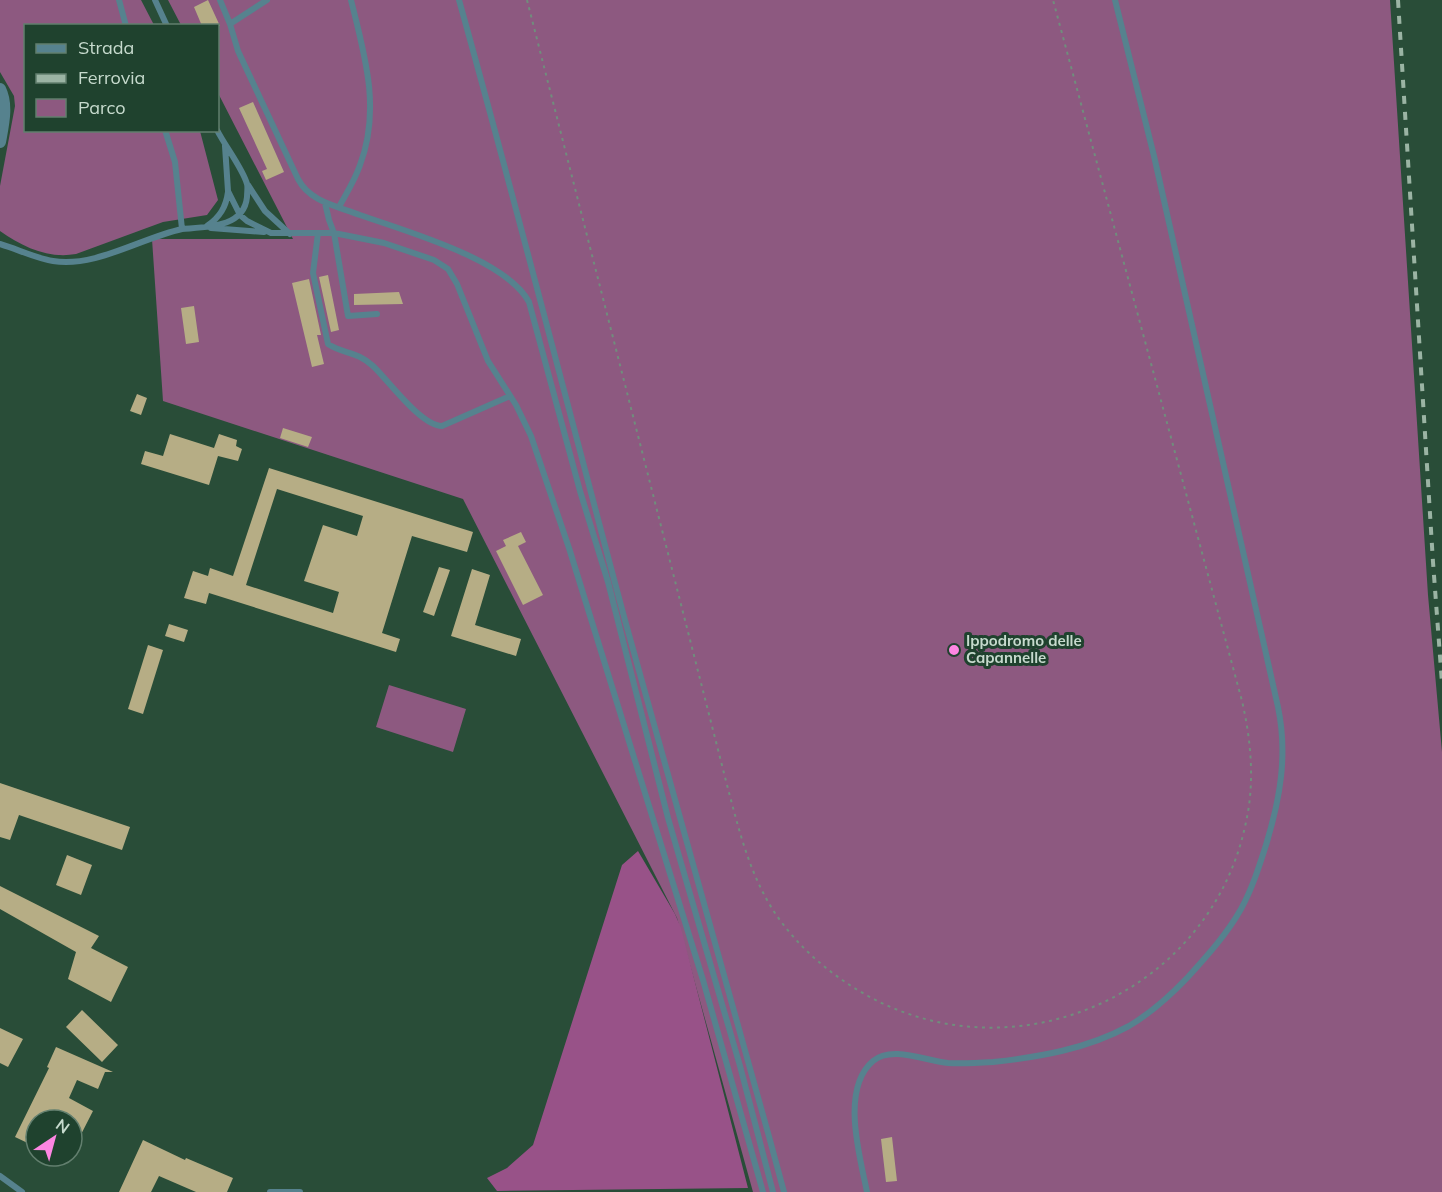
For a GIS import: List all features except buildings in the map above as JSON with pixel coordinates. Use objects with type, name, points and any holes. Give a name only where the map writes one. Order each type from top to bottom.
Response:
[{"type":"street","points":[[0,89],[2,101],[0,142]]},
{"type":"lane","points":[[119,0],[125,24]]},
{"type":"lane","points":[[155,0],[166,24]]},
{"type":"lane","points":[[220,0],[238,51],[300,183],[312,196],[325,203],[477,260],[508,279],[520,289],[529,302],[580,491],[608,582],[668,818],[740,1066],[773,1192]]},
{"type":"lane","points":[[230,24],[267,0]]},
{"type":"lane","points":[[339,207],[360,167],[367,145],[371,111],[368,66],[351,0]]},
{"type":"lane","points":[[459,0],[626,624],[784,1192]]},
{"type":"lane","points":[[867,1192],[856,1132],[855,1109],[859,1082],[871,1063],[881,1056],[891,1054],[938,1062],[967,1064],[1046,1054],[1091,1043],[1140,1019],[1160,1004],[1189,976],[1216,945],[1236,917],[1254,880],[1279,797],[1284,760],[1280,716],[1150,136],[1115,0]]},
{"type":"lane","points":[[166,132],[177,170],[182,229]]},
{"type":"lane","points":[[219,132],[265,211],[290,234]]},
{"type":"lane","points":[[205,228],[225,207],[228,191],[225,146]]},
{"type":"lane","points":[[205,228],[233,220],[240,214],[246,204],[248,184]]},
{"type":"lane","points":[[228,191],[240,214],[256,227],[271,233]]},
{"type":"lane","points":[[325,203],[334,233],[348,316],[377,314]]},
{"type":"lane","points":[[0,244],[45,260],[75,262],[93,259],[182,229],[205,228],[290,234],[334,233],[384,243],[434,260],[448,269],[457,284],[488,361],[531,436],[569,548],[703,980],[763,1192]]},
{"type":"lane","points":[[318,233],[313,273],[328,344],[367,360],[422,417],[436,426],[442,426],[510,396]]},
{"type":"lane","points":[[0,1176],[22,1192]]},
{"type":"lane","points":[[270,1192],[300,1192]]},
{"type":"path","points":[[527,0],[727,785],[744,844],[760,887],[777,916],[800,944],[822,965],[864,994],[923,1019],[959,1026],[1003,1028],[1048,1022],[1081,1011],[1145,978],[1173,955],[1201,924],[1224,884],[1244,833],[1250,793],[1250,749],[1242,701],[1053,0]]},
{"type":"green space","points":[[0,0],[141,0],[153,24],[24,24],[24,132],[200,132],[218,200],[207,215],[163,222],[76,254],[46,253],[18,242],[0,231],[0,186],[15,106],[14,96],[0,72]]},
{"type":"green space","name":"Ippodromo delle Capannelle","points":[[168,0],[1390,0],[1428,595],[1442,752],[1442,1192],[753,1192],[677,918],[463,499],[163,401],[152,239],[293,239],[219,95],[219,24],[180,24]]},
{"type":"green space","points":[[389,685],[466,709],[453,752],[376,727]]},
{"type":"shaded area","points":[[638,851],[681,928],[748,1188],[497,1191],[487,1178],[507,1168],[533,1145],[622,865]]},
{"type":"railway","points":[[1398,0],[1442,683]]},
{"type":"place","name":"Ippodromo delle Capannelle","points":[[954,650]]}]
